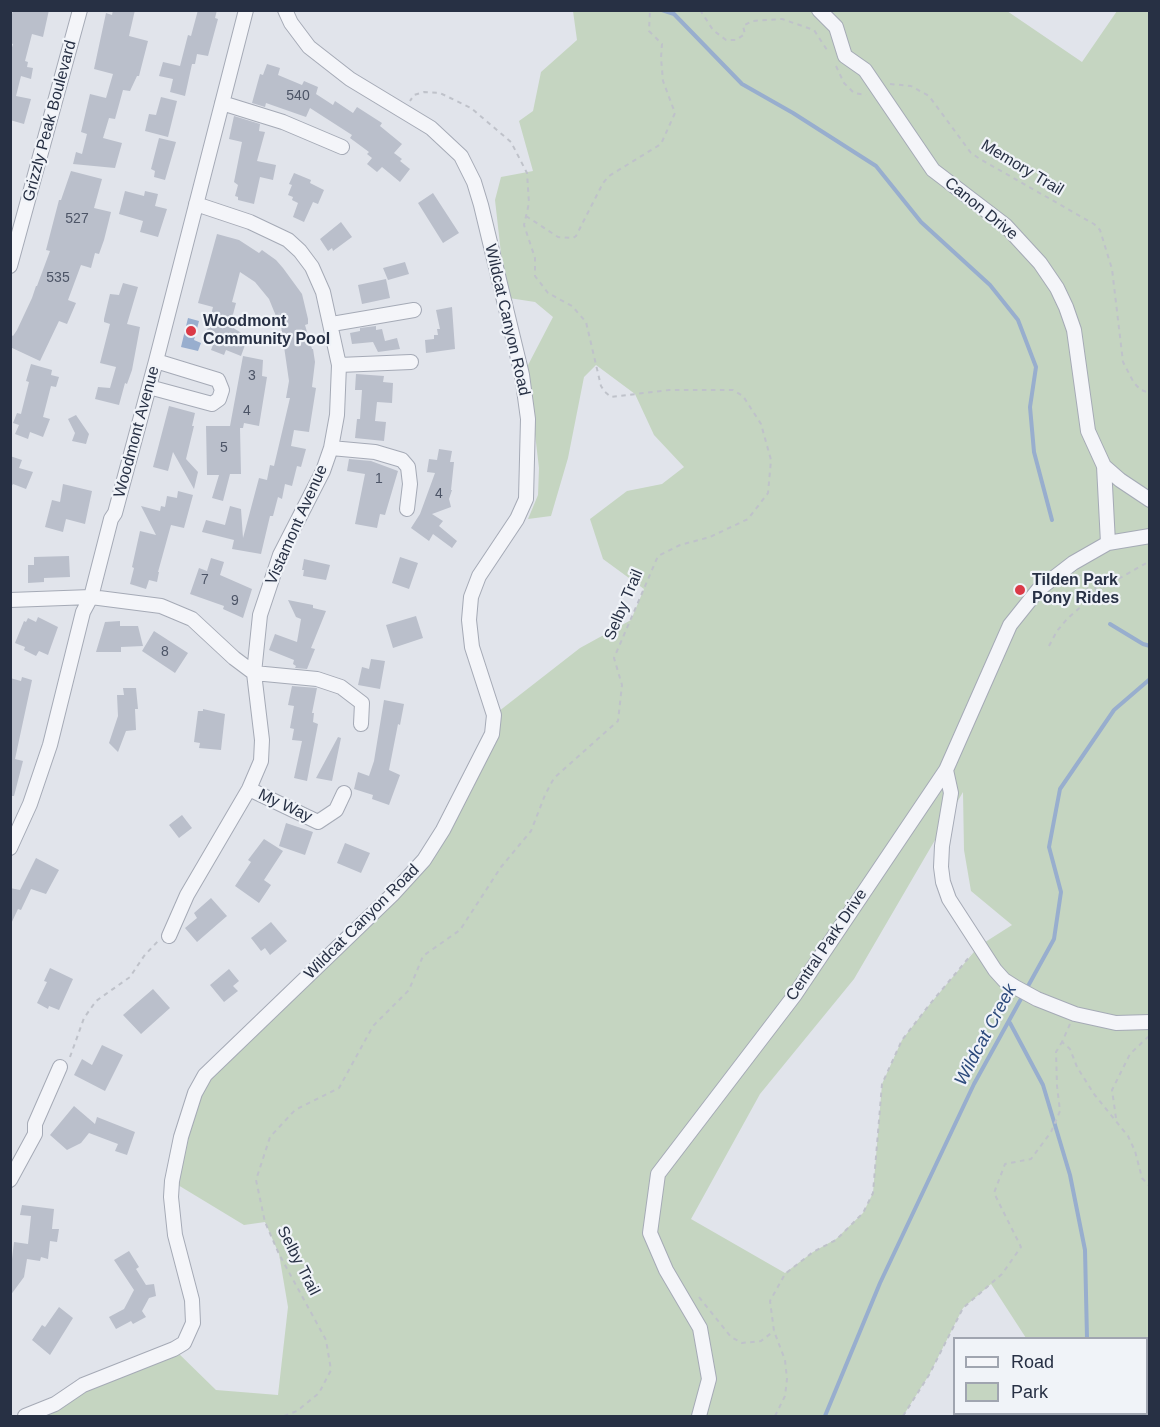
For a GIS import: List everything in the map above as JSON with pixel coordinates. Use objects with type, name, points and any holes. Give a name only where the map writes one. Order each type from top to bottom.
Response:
[{"type":"street","name":"Grizzly Peak Boulevard","points":[[10,266],[80,10]]},
{"type":"street","name":"Woodmont Avenue","points":[[10,848],[30,804],[50,745],[84,612],[91,597],[156,362],[246,10]]},
{"type":"street","name":"Wildcat Canyon Road","points":[[25,1416],[55,1404],[83,1385],[184,1343],[193,1323],[192,1300],[175,1235],[171,1197],[181,1137],[195,1094],[205,1075],[392,896],[424,861],[443,830],[492,734],[494,715],[472,647],[469,620],[471,597],[479,576],[517,519],[526,499],[528,418],[522,375],[481,205],[474,182],[461,156],[431,128],[350,79],[309,47],[291,24],[285,10]]},
{"type":"street","name":"Canon Drive","points":[[819,10],[836,27],[845,56],[865,70],[933,170],[1005,225],[1040,263],[1057,288],[1074,330],[1088,431],[1104,466],[1108,543]]},
{"type":"street","points":[[222,103],[283,122],[342,147]]},
{"type":"street","name":"Vistamont Avenue","points":[[169,936],[187,895],[249,789],[261,761],[262,740],[254,673],[260,615],[280,555],[323,471],[331,448],[337,415],[339,365],[332,324],[323,292],[312,267],[300,251],[288,240],[250,222],[196,204]]},
{"type":"street","points":[[332,324],[414,310]]},
{"type":"street","points":[[149,387],[212,404],[219,399],[222,390],[218,380],[156,362]]},
{"type":"street","points":[[339,365],[411,362]]},
{"type":"street","points":[[331,448],[375,452],[402,460],[408,467],[410,484],[407,509]]},
{"type":"street","name":"Canon Drive","points":[[1104,466],[1119,480],[1149,500]]},
{"type":"street","name":"Central Park Drive","points":[[699,1416],[709,1379],[700,1328],[666,1270],[650,1233],[658,1174],[794,996],[946,770],[1010,625],[1044,584],[1073,562],[1108,543],[1149,536]]},
{"type":"street","points":[[10,600],[91,597],[161,606],[192,619],[234,658],[254,673],[317,679],[341,687],[362,703],[361,724]]},
{"type":"street","points":[[946,770],[951,793],[942,846],[943,882],[949,899],[1004,980],[1037,999],[1075,1014],[1116,1023],[1149,1022]]},
{"type":"street","name":"My Way","points":[[249,789],[318,822],[336,810],[344,793]]},
{"type":"street","points":[[10,1180],[35,1134],[35,1124],[60,1067]]},
{"type":"path","points":[[526,216],[558,237],[573,238],[609,176],[661,144],[675,113],[663,81],[662,44],[649,31],[650,10]]},
{"type":"path","points":[[700,10],[713,30],[726,40],[736,40],[745,34],[743,26],[752,21],[782,19],[814,30],[830,54]]},
{"type":"path","name":"Memory Trail","points":[[835,63],[844,83],[854,93],[864,95],[899,83],[911,86],[930,96],[971,153],[1094,224],[1100,230],[1112,269],[1123,362],[1134,383],[1141,390],[1149,393]]},
{"type":"path","name":"Selby Trail","points":[[284,1416],[297,1411],[319,1393],[331,1370],[326,1340],[279,1254],[265,1222],[256,1180],[270,1137],[295,1110],[339,1088],[373,1026],[409,990],[423,956],[460,930],[501,867],[531,831],[554,778],[618,721],[622,686],[614,658],[658,556],[680,545],[710,537],[748,519],[768,493],[771,460],[761,424],[743,396],[733,390],[669,390],[611,397],[605,392],[601,386],[586,322],[572,306],[548,293],[535,276],[535,258],[524,225],[529,203],[527,173],[511,142],[471,108],[440,93],[424,92],[414,95],[404,110]]},
{"type":"path","points":[[1049,646],[1067,619],[1090,601],[1095,592],[1149,561]]},
{"type":"path","points":[[1092,596],[1081,577],[1092,578],[1096,586],[1095,592]]},
{"type":"path","points":[[60,1067],[67,1065],[84,1018],[96,1000],[130,977],[156,942],[169,936]]},
{"type":"path","points":[[775,1416],[785,1396],[787,1379],[785,1360],[774,1331],[770,1301],[786,1274],[813,1252],[836,1239],[863,1213],[873,1193],[882,1084],[902,1040],[979,946]]},
{"type":"path","points":[[903,1416],[929,1375],[963,1308],[1002,1274],[1021,1247],[994,1193],[1005,1164],[1031,1159],[1051,1132],[1059,1114],[1056,1052],[1075,1014]]},
{"type":"path","points":[[1117,1122],[1112,1090],[1130,1054],[1149,1035]]},
{"type":"path","points":[[1062,1042],[1070,1049],[1077,1066],[1094,1094],[1128,1136],[1135,1151],[1142,1178],[1149,1187]]},
{"type":"path","points":[[694,1292],[731,1337],[742,1343],[760,1341],[774,1331]]},
{"type":"green space","points":[[573,11],[1007,11],[1082,62],[1117,11],[1149,11],[1149,1416],[1036,1416],[1148,1415],[1148,1337],[1025,1337],[991,1284],[963,1308],[929,1375],[903,1416],[25,1416],[174,1349],[216,1390],[278,1395],[288,1307],[279,1254],[265,1222],[244,1225],[173,1182],[195,1093],[392,895],[443,830],[494,715],[580,648],[631,620],[644,589],[603,559],[590,519],[627,491],[662,484],[684,467],[654,435],[635,394],[596,365],[584,377],[568,458],[551,516],[528,519],[538,495],[539,468],[527,367],[553,317],[535,302],[509,298],[504,280],[495,200],[501,177],[533,171],[519,121],[533,111],[541,72],[577,40]],"holes":[[[963,792],[964,850],[971,891],[1012,925],[979,946],[902,1040],[882,1084],[873,1193],[863,1213],[836,1239],[813,1252],[785,1273],[691,1219],[760,1094],[854,979]]]},
{"type":"water","name":"Woodmont Community Pool","points":[[188,318],[199,321],[194,340],[201,343],[198,351],[181,347]]},
{"type":"building","points":[[13,10],[49,10],[43,37],[32,34],[25,61],[28,62],[27,67],[33,68],[31,79],[21,76],[16,96],[31,99],[24,124],[10,120],[10,54],[13,44],[10,43],[10,22]]},
{"type":"building","points":[[113,10],[135,10],[129,36],[148,41],[139,76],[130,91],[123,90],[115,119],[109,118],[103,138],[122,143],[115,168],[73,164],[76,152],[82,154],[87,134],[81,132],[90,94],[106,98],[113,74],[94,69],[106,13],[112,15]]},
{"type":"building","points":[[198,10],[217,10],[215,18],[218,19],[208,56],[197,54],[195,64],[192,64],[185,96],[170,92],[173,79],[159,76],[163,62],[180,66],[188,35],[191,36]]},
{"type":"building","points":[[267,64],[280,68],[278,75],[302,85],[304,81],[318,87],[316,94],[333,105],[335,101],[353,113],[357,107],[382,123],[380,126],[402,144],[394,153],[410,169],[400,182],[382,167],[377,172],[367,164],[372,158],[367,154],[369,152],[350,138],[352,135],[310,108],[306,117],[266,103],[265,107],[252,103],[260,74],[263,75]]},
{"type":"building","points":[[161,97],[177,101],[168,137],[145,131],[149,114],[156,115]]},
{"type":"building","points":[[234,116],[260,124],[259,131],[265,132],[257,161],[276,165],[273,180],[260,177],[254,204],[238,200],[235,196],[238,185],[234,182],[242,142],[229,139]]},
{"type":"building","points":[[159,138],[176,142],[165,180],[154,177],[155,171],[151,169]]},
{"type":"building","points":[[71,171],[102,179],[94,208],[111,212],[99,254],[95,253],[91,268],[81,265],[68,300],[76,303],[67,324],[59,321],[40,361],[10,347],[10,334],[13,336],[17,330],[37,286],[50,251],[46,250],[59,200],[61,200]]},
{"type":"building","points":[[294,173],[311,180],[310,183],[324,190],[318,204],[313,202],[304,222],[293,217],[298,203],[288,195],[292,185],[289,184]]},
{"type":"building","points":[[125,191],[144,196],[145,191],[158,194],[155,206],[167,209],[158,237],[140,232],[143,221],[119,214]]},
{"type":"building","points":[[433,193],[459,233],[443,243],[418,203]]},
{"type":"building","points":[[341,222],[352,237],[333,251],[332,248],[328,251],[320,239]]},
{"type":"building","points":[[217,234],[239,240],[259,253],[262,250],[283,268],[302,294],[308,319],[308,324],[305,325],[315,362],[312,387],[316,388],[309,432],[294,430],[291,446],[306,449],[301,467],[297,466],[292,486],[285,484],[282,499],[278,497],[273,516],[270,516],[261,554],[232,549],[234,540],[202,532],[206,520],[225,525],[230,506],[241,509],[243,538],[259,478],[267,480],[270,465],[274,466],[290,398],[286,398],[289,381],[279,312],[278,321],[269,299],[255,282],[240,272],[232,302],[236,303],[230,326],[248,337],[241,356],[226,350],[224,355],[211,350],[217,334],[207,331],[213,307],[198,303]]},
{"type":"building","points":[[405,262],[409,274],[388,280],[383,268]]},
{"type":"building","points":[[386,279],[390,298],[362,304],[358,285]]},
{"type":"building","points":[[123,283],[138,287],[127,324],[140,327],[132,370],[127,384],[125,383],[119,405],[95,399],[98,387],[110,388],[116,367],[100,363],[110,324],[104,322],[104,319],[110,294],[119,295]]},
{"type":"building","points":[[452,307],[455,349],[426,353],[425,340],[434,339],[434,335],[438,335],[437,329],[440,329],[436,310]]},
{"type":"building","points":[[376,326],[376,330],[382,329],[385,341],[397,338],[400,349],[378,352],[373,342],[352,344],[350,333],[360,331],[360,328]]},
{"type":"building","points":[[243,356],[263,360],[262,376],[267,377],[259,426],[244,423],[243,428],[240,428],[241,474],[230,474],[223,501],[212,498],[219,475],[207,475],[206,426],[230,426]]},
{"type":"building","points":[[31,364],[52,370],[51,375],[59,377],[56,387],[51,386],[43,417],[50,419],[43,437],[30,432],[28,439],[15,434],[19,425],[13,423],[17,413],[21,414]]},
{"type":"building","points":[[356,374],[384,376],[383,382],[393,383],[392,403],[377,402],[375,421],[386,422],[384,441],[355,438],[357,419],[360,419],[362,390],[355,390]]},
{"type":"building","points":[[169,406],[195,413],[186,459],[198,472],[194,489],[173,452],[168,471],[153,467]]},
{"type":"building","points":[[76,415],[89,434],[86,444],[72,441],[75,433],[68,419]]},
{"type":"building","points":[[439,449],[452,451],[450,462],[454,462],[449,499],[451,507],[432,514],[443,521],[439,526],[457,541],[452,548],[433,534],[429,541],[411,528],[420,514],[435,473],[427,472],[429,459],[437,460]]},
{"type":"building","points":[[10,456],[22,460],[19,468],[33,472],[26,489],[13,484],[10,489]]},
{"type":"building","points":[[349,459],[371,461],[398,471],[385,515],[380,514],[377,528],[355,524],[365,474],[347,471]]},
{"type":"building","points":[[63,484],[92,491],[85,524],[66,519],[63,532],[45,527],[52,500],[60,502]]},
{"type":"building","points":[[178,491],[193,495],[184,528],[171,525],[157,582],[149,580],[146,589],[130,584],[140,531],[156,535],[141,506],[160,511],[161,506],[165,507],[167,496],[177,498]]},
{"type":"building","points":[[69,556],[70,577],[44,578],[44,582],[28,583],[28,565],[34,565],[34,557]]},
{"type":"building","points":[[400,557],[418,563],[409,589],[392,583]]},
{"type":"building","points":[[211,558],[224,562],[220,575],[252,589],[243,618],[223,609],[224,606],[190,594],[199,568],[207,571]]},
{"type":"building","points":[[304,559],[330,565],[326,580],[303,576]]},
{"type":"building","points":[[288,600],[313,605],[313,608],[326,611],[311,648],[315,649],[307,669],[295,668],[294,660],[269,650],[275,634],[297,642],[301,619],[296,617]]},
{"type":"building","points":[[416,616],[423,638],[393,648],[386,625]]},
{"type":"building","points":[[38,617],[58,627],[48,655],[39,651],[36,656],[24,650],[25,647],[15,643],[24,621],[26,622],[28,618],[36,622]]},
{"type":"building","points":[[120,621],[120,626],[138,626],[143,646],[121,647],[121,652],[96,652],[105,622]]},
{"type":"building","points":[[154,631],[188,653],[175,673],[142,651]]},
{"type":"building","points":[[371,659],[385,661],[380,689],[358,685],[362,667],[369,669]]},
{"type":"building","points":[[22,677],[32,680],[15,759],[23,761],[14,796],[10,796],[10,678],[21,681]]},
{"type":"building","points":[[292,686],[317,688],[312,713],[314,713],[313,722],[318,724],[307,781],[294,778],[302,741],[292,740],[294,729],[290,728],[294,706],[288,705]]},
{"type":"building","points":[[123,688],[136,688],[138,709],[135,709],[136,730],[126,731],[118,752],[109,743],[118,716],[117,695],[124,695]]},
{"type":"building","points":[[384,700],[404,704],[389,770],[400,775],[389,805],[372,799],[373,795],[354,789],[358,772],[369,776],[374,761]]},
{"type":"building","points":[[203,709],[225,714],[221,750],[199,748],[200,743],[194,742],[198,711],[203,711]]},
{"type":"building","points":[[338,737],[341,738],[332,781],[316,778]]},
{"type":"building","points":[[182,815],[192,828],[179,838],[169,825]]},
{"type":"building","points":[[286,823],[313,832],[305,855],[279,846]]},
{"type":"building","points":[[264,839],[283,851],[264,880],[271,885],[259,903],[235,886],[251,862],[248,860]]},
{"type":"building","points":[[345,843],[370,853],[361,873],[337,863]]},
{"type":"building","points":[[36,858],[59,870],[46,894],[31,889],[10,926],[10,888],[20,890]]},
{"type":"building","points":[[211,898],[227,916],[197,942],[185,928],[197,918],[194,913]]},
{"type":"building","points":[[271,922],[287,941],[270,955],[265,948],[261,951],[251,938]]},
{"type":"building","points":[[50,968],[73,979],[59,1010],[49,1006],[48,1009],[37,1003],[47,982],[44,981]]},
{"type":"building","points":[[229,969],[239,981],[233,986],[238,991],[224,1002],[210,985]]},
{"type":"building","points":[[153,989],[170,1008],[141,1034],[123,1015]]},
{"type":"building","points":[[102,1045],[123,1055],[105,1091],[74,1075],[82,1059],[92,1065]]},
{"type":"building","points":[[74,1106],[95,1124],[97,1117],[135,1132],[127,1155],[115,1151],[118,1144],[89,1133],[81,1143],[67,1150],[50,1135]]},
{"type":"building","points":[[22,1205],[54,1209],[52,1229],[59,1229],[57,1242],[50,1241],[48,1259],[41,1257],[40,1261],[27,1259],[24,1277],[10,1296],[10,1258],[12,1259],[14,1242],[28,1244],[31,1216],[20,1215]]},
{"type":"building","points":[[129,1251],[146,1285],[154,1284],[156,1296],[149,1298],[142,1311],[146,1317],[133,1324],[131,1321],[116,1329],[109,1317],[124,1309],[134,1290],[114,1260]]},
{"type":"building","points":[[59,1307],[73,1318],[50,1355],[32,1340],[42,1325],[45,1327]]},
{"type":"waterway","points":[[662,10],[674,14],[742,84],[793,113],[876,166],[921,222],[990,285],[1018,320],[1036,367],[1030,407],[1034,452],[1052,520]]},
{"type":"waterway","points":[[1110,624],[1150,646]]},
{"type":"waterway","name":"Wildcat Creek","points":[[825,1416],[880,1283],[974,1084],[1054,939],[1061,892],[1049,847],[1060,789],[1114,710],[1150,679]]},
{"type":"waterway","points":[[1010,1023],[1043,1085],[1070,1175],[1085,1250],[1087,1337]]},
{"type":"place","name":"Woodmont Community Pool","points":[[191,331]]},
{"type":"place","name":"Tilden Park Pony Rides","points":[[1020,590]]}]
